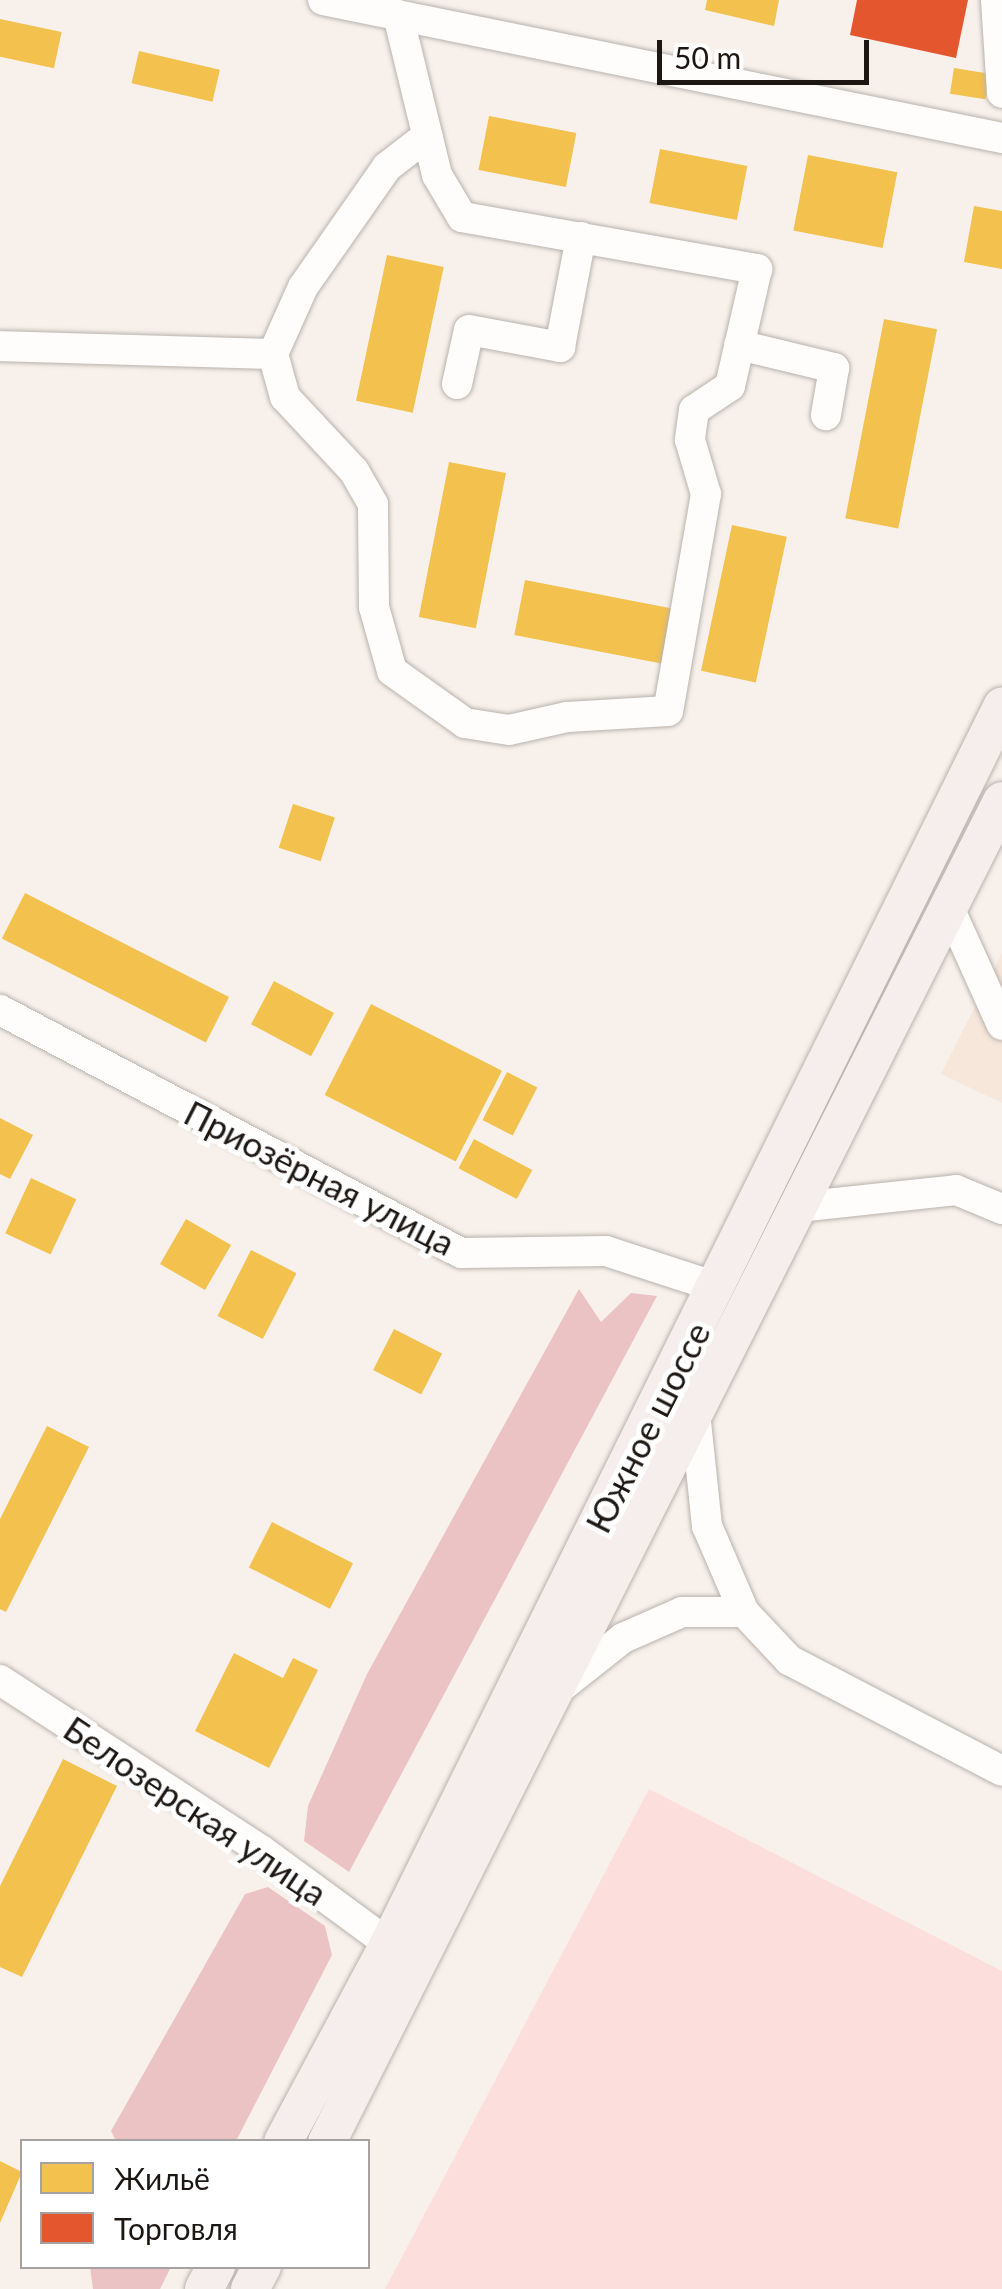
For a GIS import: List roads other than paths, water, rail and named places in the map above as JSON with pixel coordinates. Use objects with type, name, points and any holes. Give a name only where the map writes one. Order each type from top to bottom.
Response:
[{"type":"main road","name":"Южное шоссе","points":[[285,2139],[388,1944],[1002,708]]},
{"type":"main road","name":"Южное шоссе","points":[[329,2139],[1002,801]]},
{"type":"street","points":[[323,0],[1002,138]]},
{"type":"street","points":[[996,0],[1002,93]]},
{"type":"street","points":[[398,15],[437,175],[462,217],[757,270],[730,386],[694,410],[690,440],[706,494],[668,711],[567,717],[509,730],[465,723],[392,672],[374,608],[373,504],[354,471],[284,397],[272,354],[303,287],[387,167],[427,136]]},
{"type":"street","points":[[458,384],[469,330],[560,348],[581,237]]},
{"type":"street","points":[[0,346],[272,354]]},
{"type":"street","points":[[739,346],[834,368],[826,415]]},
{"type":"street","points":[[950,910],[1002,1025]]},
{"type":"street","name":"Приозёрная улица","points":[[0,1010],[461,1252],[606,1251],[716,1287]]},
{"type":"street","points":[[798,1207],[956,1190],[1002,1209]]},
{"type":"street","points":[[695,1412],[707,1526],[744,1612],[789,1660],[1002,1771]]},
{"type":"street","points":[[554,1692],[622,1638],[682,1612],[744,1612]]},
{"type":"street","name":"Белозерская улица","points":[[0,1680],[261,1850],[388,1944]]}]
